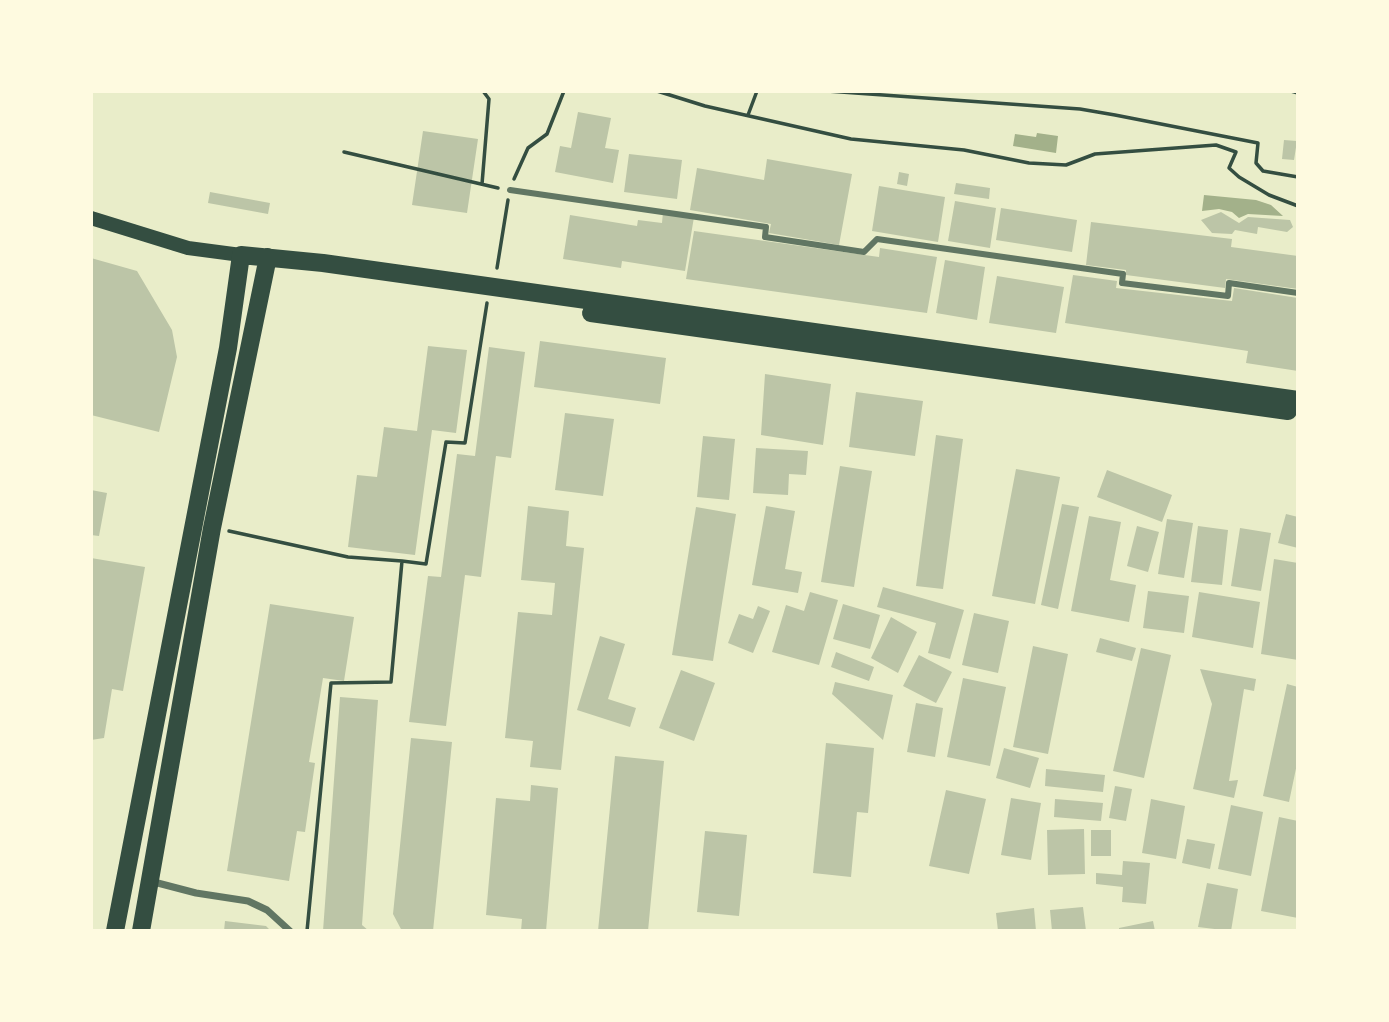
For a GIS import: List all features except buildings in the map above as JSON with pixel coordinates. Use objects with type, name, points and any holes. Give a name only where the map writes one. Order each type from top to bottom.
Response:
[{"type":"main road","points":[[91,218],[188,248],[241,260],[1298,400]]},
{"type":"main road","points":[[115,931],[228,348],[241,260]]},
{"type":"main road","points":[[267,263],[948,365],[1298,412]]},
{"type":"main road","points":[[141,931],[212,528],[267,263]]},
{"type":"street","points":[[510,190],[766,227],[765,237],[864,252],[877,239],[1123,274],[1122,283],[1228,296],[1229,283],[1298,293]]},
{"type":"street","points":[[149,881],[197,893],[248,901],[267,910],[290,931]]},
{"type":"path","points":[[482,184],[488,99],[483,91]]},
{"type":"path","points":[[657,91],[748,116],[851,139],[964,150],[1029,163],[1066,165],[1095,154],[1216,145],[1236,152],[1229,168],[1239,177],[1269,195],[1298,206]]},
{"type":"path","points":[[748,116],[757,91]]},
{"type":"path","points":[[827,91],[1080,109],[1115,115],[1258,143],[1256,163],[1263,171],[1298,177]]},
{"type":"path","points":[[1291,91],[1298,93]]},
{"type":"path","points":[[344,152],[510,190]]},
{"type":"path","points":[[212,528],[348,557],[426,564],[446,442],[465,443],[488,298]]},
{"type":"path","points":[[307,931],[331,683],[391,682],[402,561]]},
{"type":"shaded area","points":[[1037,133],[1058,136],[1056,153],[1013,146],[1015,134],[1036,137]]},
{"type":"shaded area","points":[[1204,195],[1256,200],[1271,205],[1283,216],[1248,214],[1239,218],[1232,212],[1219,209],[1202,211]]}]
